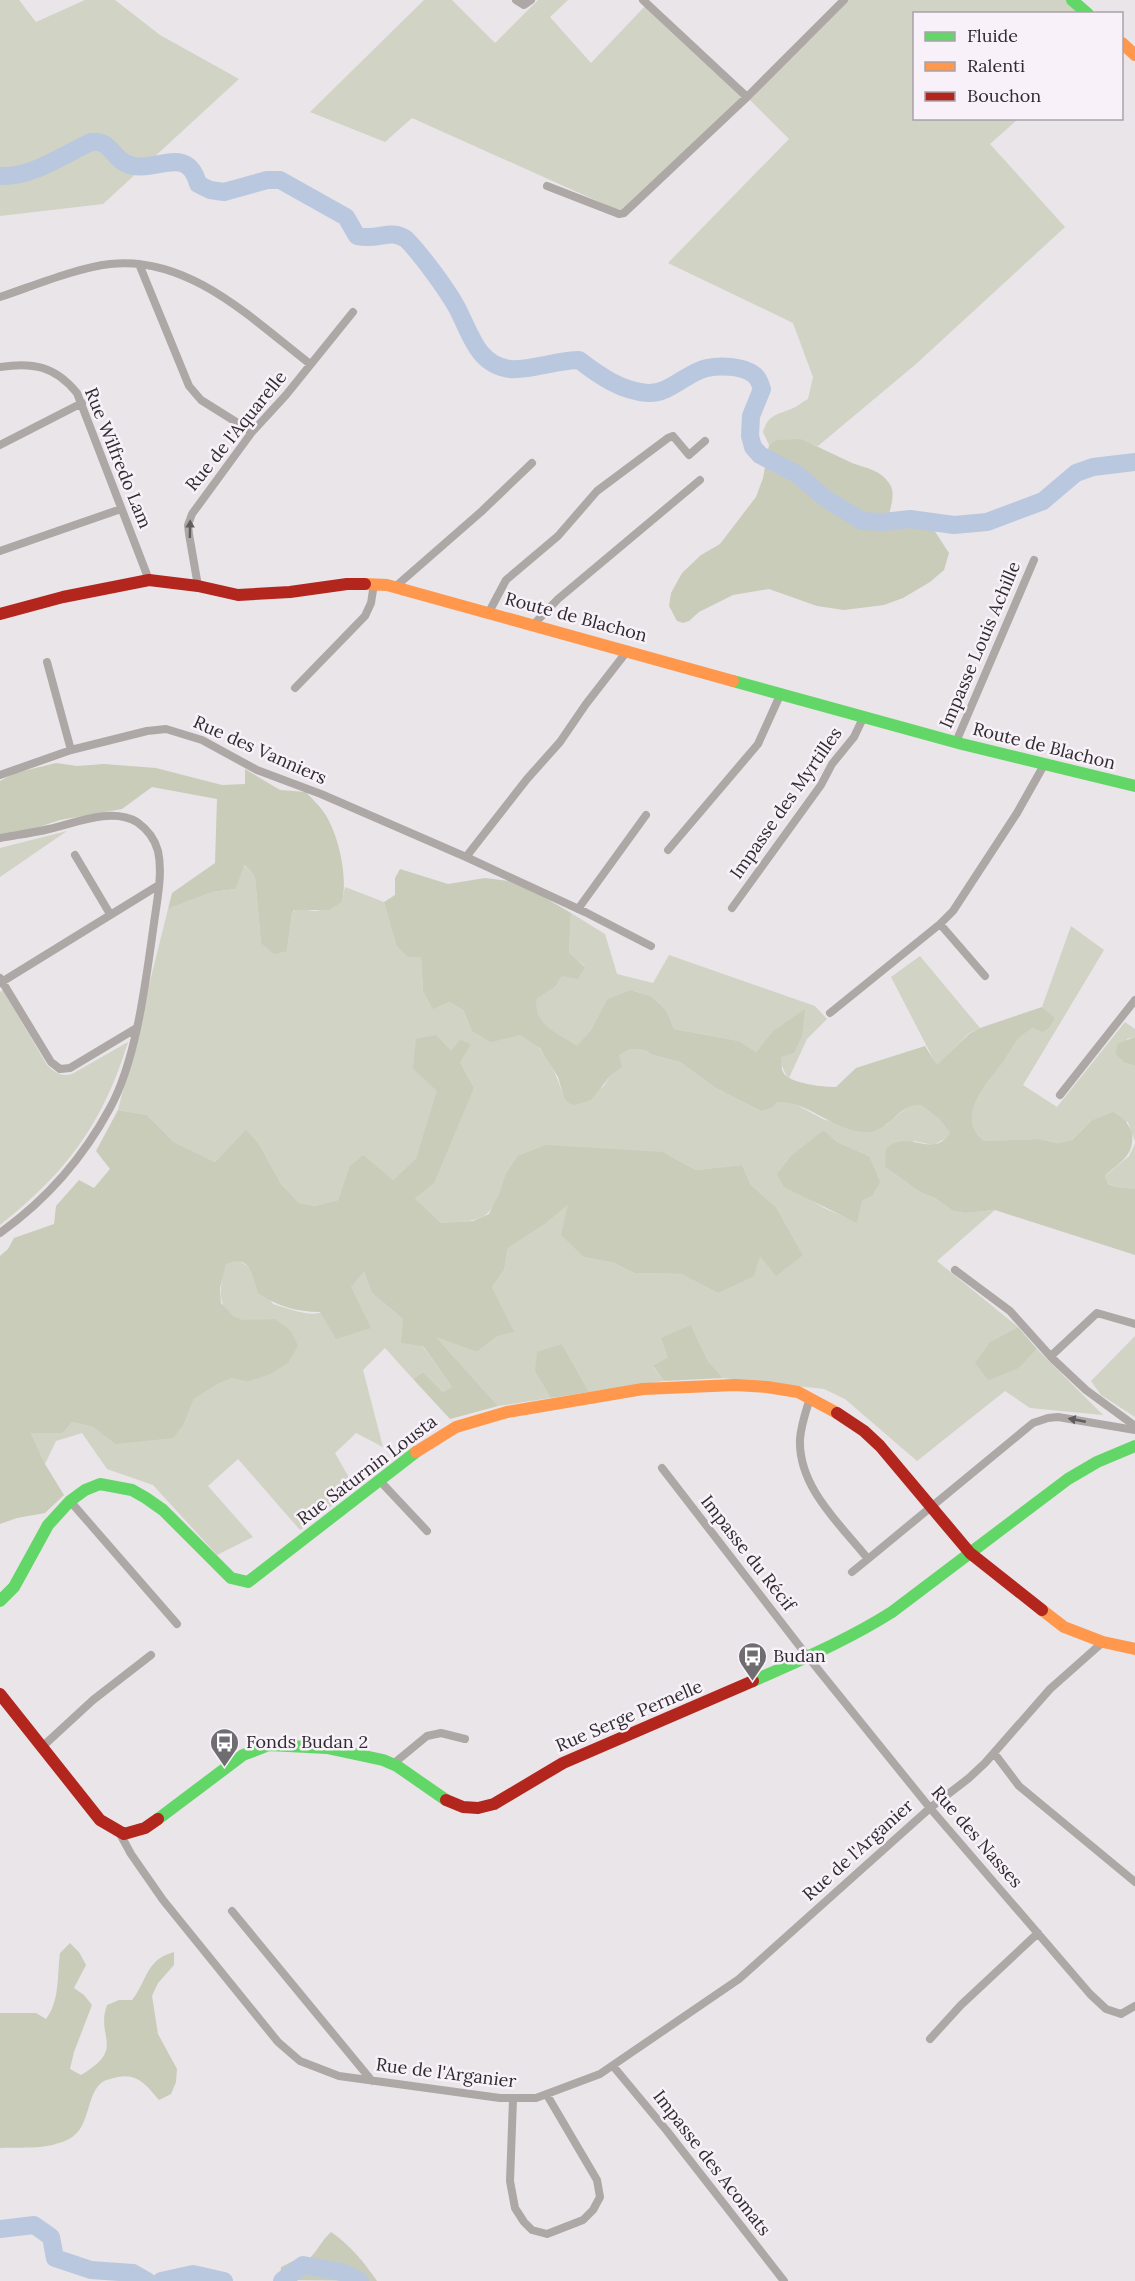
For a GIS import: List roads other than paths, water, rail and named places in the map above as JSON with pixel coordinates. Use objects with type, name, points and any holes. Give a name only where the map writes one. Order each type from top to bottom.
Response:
[{"type":"street","points":[[516,0],[524,5],[531,0]]},
{"type":"street","points":[[643,0],[747,97]]},
{"type":"street","points":[[547,186],[620,214],[624,213],[747,97],[844,0]]},
{"type":"street","points":[[1072,0],[1086,12]]},
{"type":"street","points":[[1123,44],[1135,55]]},
{"type":"street","points":[[0,297],[110,264],[139,264],[166,269],[194,280],[234,306],[310,364]]},
{"type":"street","points":[[139,264],[189,386],[201,400],[252,432]]},
{"type":"street","name":"Rue de l'Aquarelle","points":[[198,586],[190,541],[189,520],[252,432],[286,395],[353,312]]},
{"type":"street","name":"Rue Wilfredo Lam","points":[[0,368],[29,366],[53,372],[70,385],[82,403],[149,580]]},
{"type":"street","points":[[0,445],[82,403]]},
{"type":"street","points":[[489,612],[506,580],[558,536],[597,491],[629,465],[673,436],[689,455],[705,441]]},
{"type":"street","points":[[395,587],[482,511],[532,463]]},
{"type":"street","points":[[534,624],[558,599],[700,480]]},
{"type":"street","points":[[0,551],[121,509]]},
{"type":"street","name":"Impasse Louis Achille","points":[[956,742],[1034,560]]},
{"type":"street","name":"Route de Blachon","points":[[0,614],[63,597],[149,580],[198,586],[238,596],[347,584],[395,587],[956,742],[1133,788]]},
{"type":"street","points":[[295,688],[365,616],[371,603],[374,584]]},
{"type":"street","points":[[466,857],[527,779],[560,742],[628,650]]},
{"type":"street","points":[[47,662],[71,750]]},
{"type":"street","points":[[668,850],[758,744],[782,693]]},
{"type":"street","name":"Impasse des Myrtilles","points":[[732,908],[821,785],[832,764],[854,737],[864,716]]},
{"type":"street","name":"Rue des Vanniers","points":[[0,775],[71,750],[147,731],[166,729],[177,731],[224,750],[257,770],[321,794],[466,857],[651,946]]},
{"type":"street","points":[[830,1013],[940,924],[968,890],[1017,813],[1044,765]]},
{"type":"street","points":[[578,909],[646,815]]},
{"type":"street","points":[[0,838],[99,818],[127,818],[143,826],[155,844],[158,852],[159,885],[150,953],[135,1029],[123,1076],[112,1105],[72,1166],[31,1211],[0,1233]]},
{"type":"street","points":[[75,855],[110,914]]},
{"type":"street","points":[[135,1029],[70,1068],[60,1069],[51,1062],[1,981],[159,885]]},
{"type":"street","points":[[940,924],[985,976]]},
{"type":"street","points":[[1060,1095],[1135,1000]]},
{"type":"street","points":[[955,1270],[1010,1311],[1086,1390],[1135,1428]]},
{"type":"street","points":[[1051,1356],[1097,1313],[1135,1324]]},
{"type":"street","name":"Rue Saturnin Lousta","points":[[0,1600],[14,1587],[48,1525],[70,1501],[85,1490],[100,1484],[132,1490],[162,1510],[231,1578],[248,1582],[424,1446],[456,1427],[507,1412],[655,1388],[735,1385],[798,1392],[841,1415],[872,1437],[970,1553],[1064,1627],[1103,1642],[1135,1649]]},
{"type":"street","points":[[810,1398],[800,1437],[800,1452],[806,1476],[823,1503],[868,1559]]},
{"type":"street","points":[[852,1572],[1025,1429],[1040,1420],[1067,1418],[1135,1428]]},
{"type":"street","name":"Rue Serge Pernelle","points":[[119,1832],[132,1833],[145,1828],[243,1755],[261,1747],[279,1745],[330,1749],[376,1758],[393,1764],[454,1804],[475,1808],[488,1806],[583,1753],[808,1658],[880,1620],[1068,1479],[1097,1462],[1135,1446]]},
{"type":"street","name":"Impasse du Récif","points":[[662,1468],[808,1658]]},
{"type":"street","points":[[380,1481],[427,1531]]},
{"type":"street","points":[[70,1501],[177,1624]]},
{"type":"street","name":"Rue de l'Arganier","points":[[119,1832],[131,1854],[163,1900],[285,2050],[300,2061],[323,2071],[372,2082],[513,2099],[536,2098],[584,2081],[613,2066],[733,1984],[930,1808],[969,1778],[1050,1689],[1103,1642]]},
{"type":"street","points":[[42,1746],[93,1700],[151,1655]]},
{"type":"street","name":"Rue des Nasses","points":[[808,1658],[930,1808],[1064,1965],[1106,2009],[1121,2014],[1135,2006]]},
{"type":"street","points":[[0,1694],[100,1820],[119,1832]]},
{"type":"street","points":[[393,1764],[428,1737],[441,1733],[465,1739]]},
{"type":"street","points":[[994,1753],[1019,1786],[1135,1882]]},
{"type":"street","points":[[232,1911],[372,2082]]},
{"type":"street","points":[[930,2039],[961,2005],[1038,1933]]},
{"type":"street","name":"Impasse des Acomats","points":[[613,2066],[696,2168],[783,2281]]},
{"type":"street","points":[[513,2099],[510,2181],[515,2208],[532,2230],[547,2234],[583,2220],[593,2210],[600,2196],[597,2180],[547,2095]]},
{"type":"waterway","points":[[0,176],[12,176],[35,170],[91,142],[97,142],[106,145],[125,163],[135,166],[177,162],[186,165],[193,171],[198,184],[210,190],[224,192],[267,180],[280,180],[346,217],[357,236],[394,235],[406,239],[446,290],[482,354],[498,366],[518,369],[579,360],[620,386],[648,393],[664,390],[707,368],[731,367],[748,371],[758,378],[762,389],[751,416],[750,436],[753,447],[760,455],[797,474],[826,499],[862,521],[883,522],[910,519],[954,525],[987,522],[1043,501],[1076,473],[1093,467],[1135,462]]},
{"type":"waterway","points":[[0,2229],[34,2225],[51,2237],[55,2258],[91,2270],[133,2273],[147,2281]]},
{"type":"waterway","points":[[282,2281],[303,2265],[341,2272],[360,2281]]},
{"type":"waterway","points":[[161,2281],[193,2274],[224,2281]]},
{"type":"place","name":"Budan","points":[[752,1682]]},
{"type":"place","name":"Fonds Budan 2","points":[[225,1768]]}]
